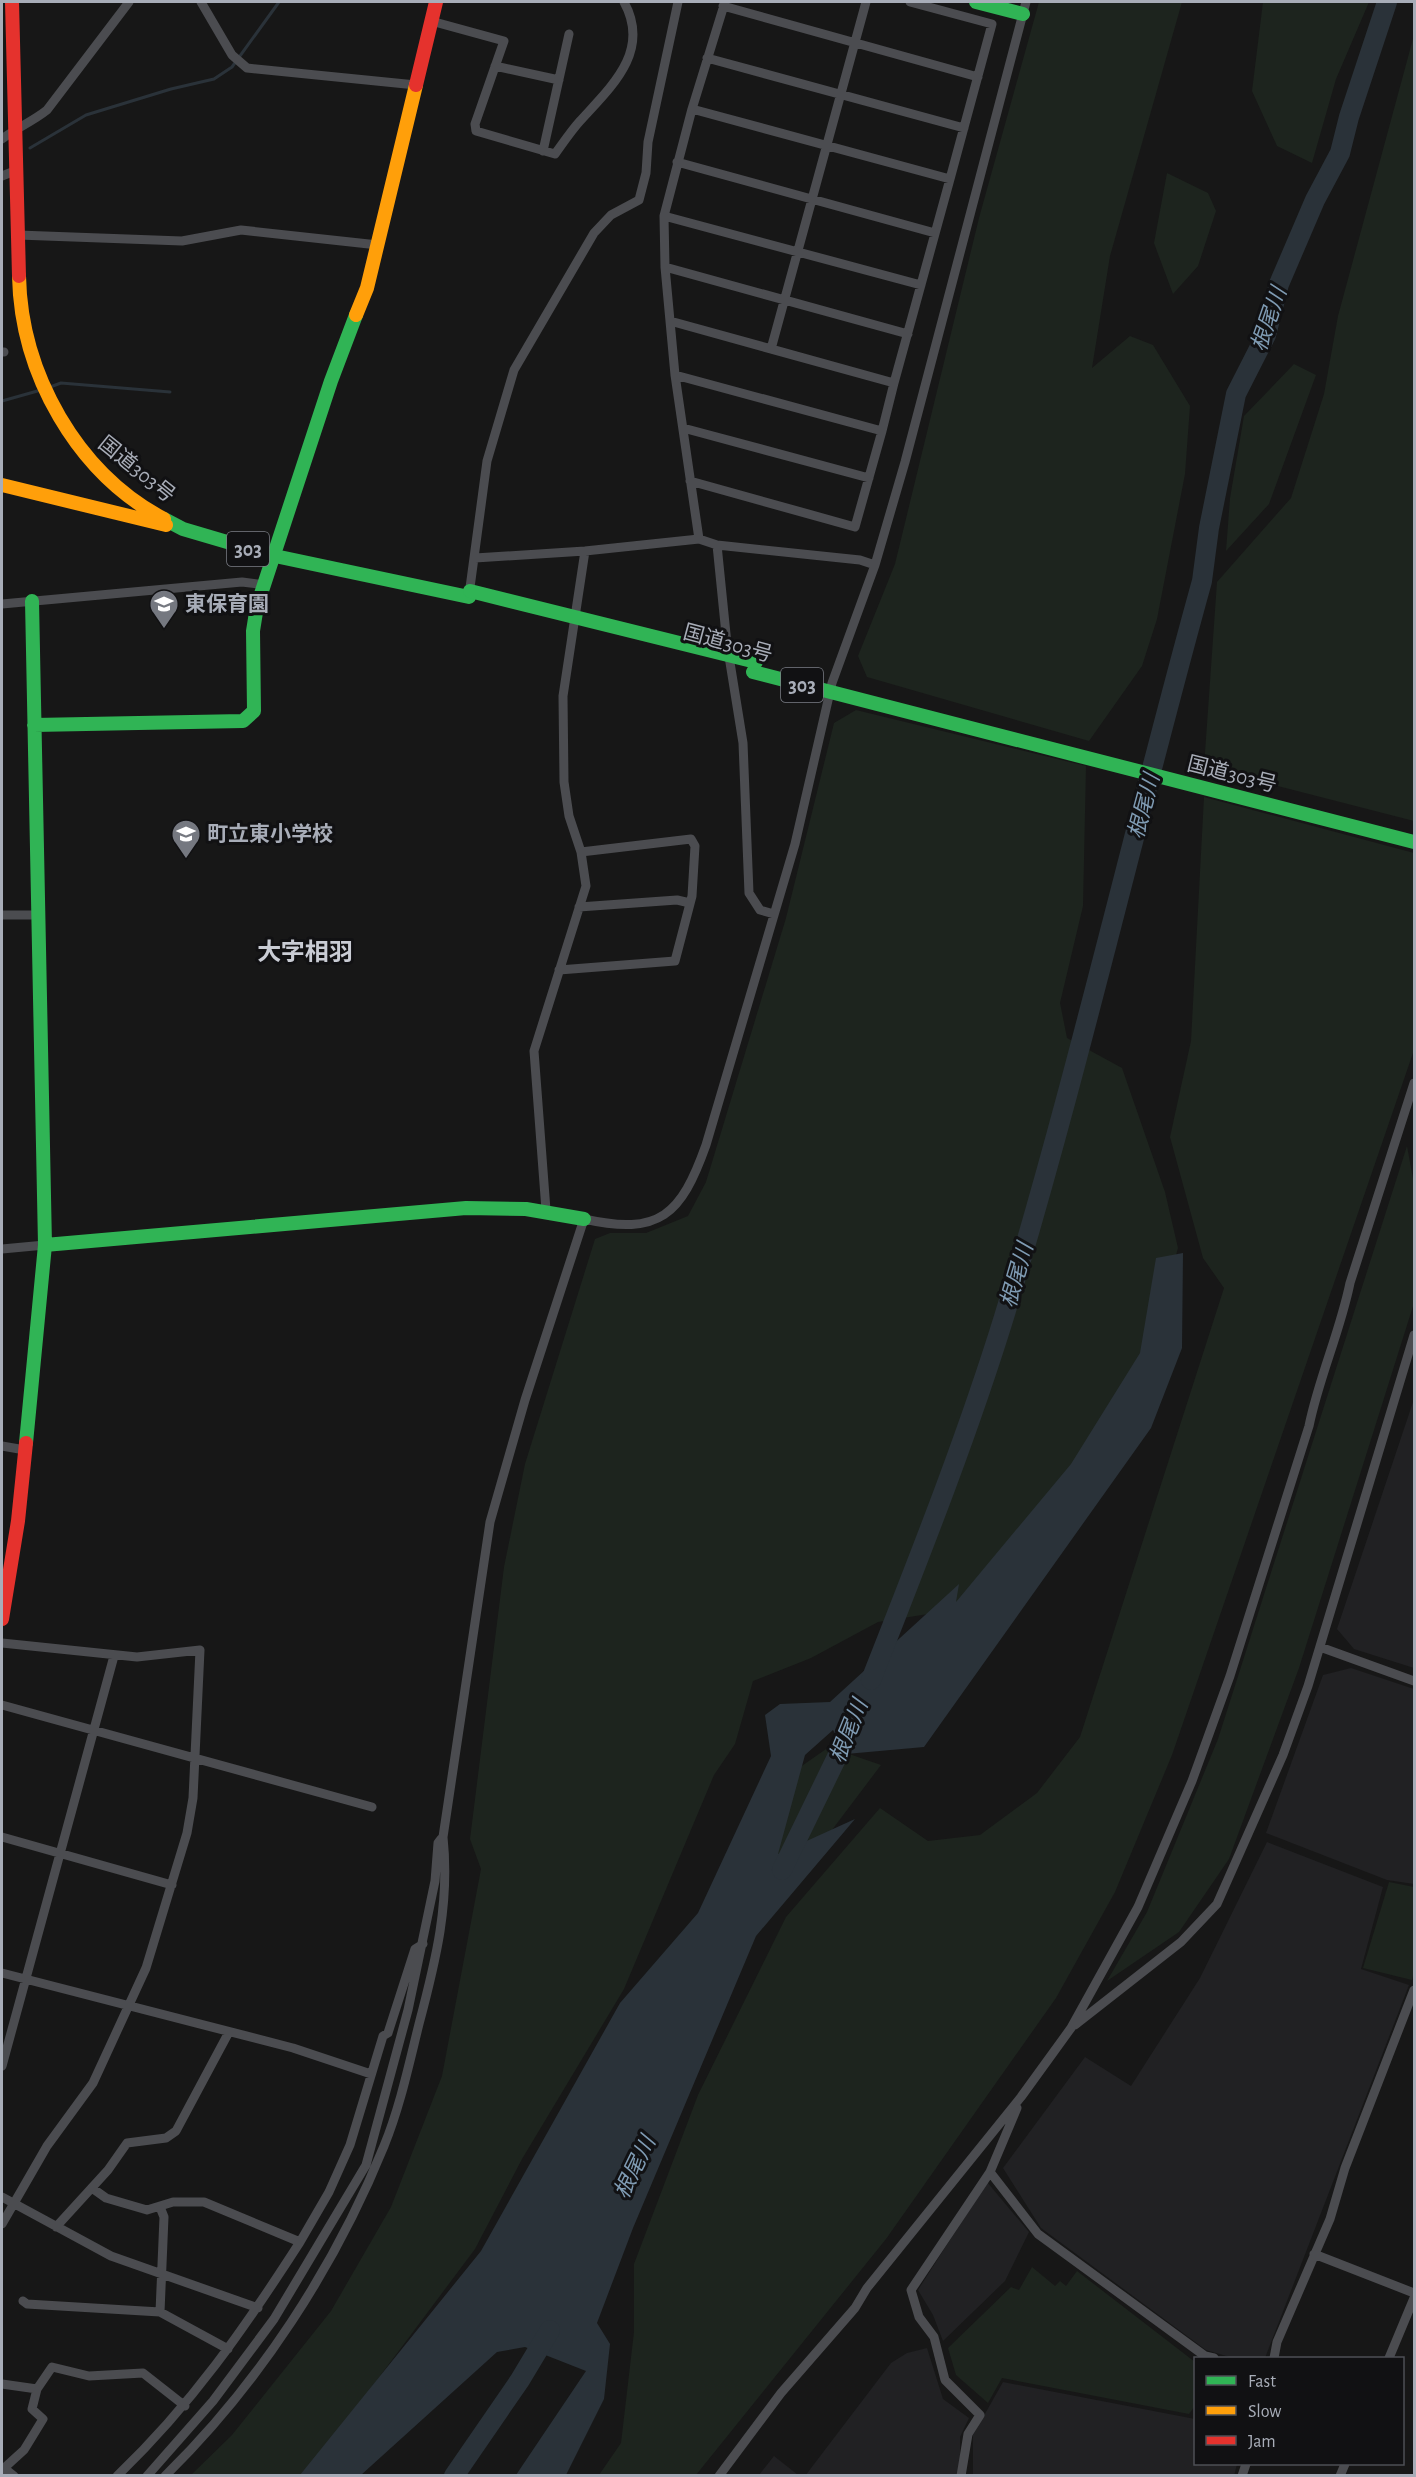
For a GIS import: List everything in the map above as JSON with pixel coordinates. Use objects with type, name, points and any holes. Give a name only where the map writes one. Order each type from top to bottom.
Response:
[{"type":"main road","name":"国道303号","points":[[12,2],[7,26],[16,129],[19,283],[26,333],[40,377],[75,444],[109,479],[147,510],[183,529],[470,594],[831,688],[1414,831]]},
{"type":"main road","points":[[34,725],[243,721],[254,711],[253,631],[257,606],[331,381],[367,288],[436,2]]},
{"type":"main road","points":[[976,2],[1025,8]]},
{"type":"main road","name":"国道303号","points":[[66,425],[119,477],[153,501],[186,519],[276,551]]},
{"type":"main road","points":[[2,485],[183,529]]},
{"type":"main road","points":[[2,1619],[7,1556],[25,1450],[42,1298],[45,1245],[32,601]]},
{"type":"main road","name":"国道303号","points":[[853,692],[1414,842]]},
{"type":"main road","points":[[45,1245],[501,1206],[546,1210],[584,1219]]},
{"type":"street","points":[[2,139],[16,129],[30,124],[46,110],[129,2]]},
{"type":"street","points":[[201,2],[232,55],[248,68],[416,85]]},
{"type":"street","points":[[431,21],[504,40],[475,124],[476,131],[555,154],[579,122],[606,94],[629,58],[634,27],[624,2]]},
{"type":"street","points":[[470,594],[487,461],[513,370],[594,233],[611,215],[639,200],[648,142],[678,2]]},
{"type":"street","points":[[771,349],[866,2]]},
{"type":"street","points":[[690,481],[855,527],[992,24],[910,2]]},
{"type":"street","points":[[699,539],[675,375],[665,267],[664,216],[676,162],[724,4],[978,77]]},
{"type":"street","points":[[165,2475],[224,2411],[305,2299],[355,2212],[385,2144],[422,2015],[441,1929],[447,1872],[443,1837],[490,1522],[506,1460],[584,1219],[619,1226],[642,1224],[659,1217],[680,1201],[693,1180],[795,844],[831,688],[875,565],[958,267],[1025,8]]},
{"type":"street","points":[[543,151],[569,34]]},
{"type":"street","points":[[707,58],[964,128]]},
{"type":"street","points":[[495,66],[559,80]]},
{"type":"street","points":[[692,108],[950,179]]},
{"type":"street","points":[[676,162],[935,233]]},
{"type":"street","points":[[2,176],[16,170]]},
{"type":"street","points":[[664,216],[921,285]]},
{"type":"street","points":[[18,235],[182,241],[241,230],[378,245]]},
{"type":"street","points":[[665,267],[908,334]]},
{"type":"street","points":[[670,321],[894,383]]},
{"type":"street","points":[[675,375],[882,431]]},
{"type":"street","points":[[683,428],[869,478]]},
{"type":"street","points":[[475,558],[585,551],[699,539],[717,545],[860,560],[875,565]]},
{"type":"street","points":[[717,545],[727,644],[743,742],[749,893],[760,910],[774,914]]},
{"type":"street","points":[[546,1210],[534,1051],[586,886],[581,852],[569,816],[564,782],[563,696],[585,551]]},
{"type":"street","points":[[2,604],[242,582],[265,585]]},
{"type":"street","points":[[559,970],[675,961],[690,903],[695,846],[691,839],[581,852]]},
{"type":"street","points":[[579,907],[676,900],[690,903]]},
{"type":"street","points":[[2,915],[38,915]]},
{"type":"street","points":[[719,2475],[781,2393],[855,2308],[867,2288],[1021,2097],[1071,2028],[1138,1907],[1192,1781],[1230,1676],[1309,1426],[1315,1393],[1345,1310],[1350,1283],[1414,1083]]},
{"type":"street","points":[[2,1249],[45,1245]]},
{"type":"street","points":[[1071,2028],[1181,1942],[1217,1904],[1283,1755],[1320,1647],[1414,1335]]},
{"type":"street","points":[[2,1446],[25,1450]]},
{"type":"street","points":[[2,1643],[136,1657],[200,1650],[193,1798],[187,1833],[146,1968],[93,2084],[47,2146],[2,2224]]},
{"type":"street","points":[[1320,1647],[1414,1681]]},
{"type":"street","points":[[2,2066],[114,1656]]},
{"type":"street","points":[[2,1705],[372,1807]]},
{"type":"street","points":[[2,1837],[172,1885]]},
{"type":"street","points":[[147,2475],[213,2401],[274,2319],[366,2165],[408,2010],[435,1881],[438,1842],[443,1837]]},
{"type":"street","points":[[117,2475],[185,2406],[228,2349],[258,2308],[329,2192],[350,2145],[383,2036],[388,2033],[415,1949],[423,1944]]},
{"type":"street","points":[[2,1973],[229,2032],[371,2074]]},
{"type":"street","points":[[1274,2357],[1277,2342],[1330,2219],[1345,2168],[1414,1990]]},
{"type":"street","points":[[56,2227],[92,2188],[127,2143],[166,2138],[176,2131],[229,2032]]},
{"type":"street","points":[[961,2475],[968,2434],[980,2415],[945,2380],[934,2337],[919,2317],[911,2290],[990,2172],[1021,2097]]},
{"type":"street","points":[[990,2172],[1038,2234],[1205,2356],[1210,2357]]},
{"type":"street","points":[[92,2188],[106,2198],[147,2210],[173,2202],[204,2202],[300,2242]]},
{"type":"street","points":[[2,2197],[111,2256],[258,2308]]},
{"type":"street","points":[[160,2207],[164,2217],[160,2312]]},
{"type":"street","points":[[1314,2254],[1414,2293]]},
{"type":"street","points":[[1389,2357],[1414,2298]]},
{"type":"street","points":[[23,2301],[27,2304],[160,2312],[228,2349]]},
{"type":"street","points":[[14,2475],[3,2469],[24,2450],[43,2419],[32,2409],[37,2389],[52,2367],[89,2376],[143,2373],[185,2406]]},
{"type":"street","points":[[2,2384],[37,2389]]},
{"type":"shaded area","points":[[1039,2],[1182,2],[1110,256],[1092,368],[1130,336],[1153,345],[1190,406],[1185,474],[1157,619],[1142,666],[1089,741],[867,677],[858,656],[895,564],[979,218]]},
{"type":"shaded area","points":[[1263,2],[1369,2],[1336,79],[1312,163],[1277,146],[1252,91]]},
{"type":"shaded area","points":[[1414,35],[1414,821],[1204,767],[1217,582],[1291,498],[1324,394],[1338,316]]},
{"type":"shaded area","points":[[1167,173],[1208,193],[1216,211],[1198,266],[1173,294],[1154,243]]},
{"type":"shaded area","points":[[1294,364],[1316,375],[1269,504],[1226,551],[1230,498],[1244,416]]},
{"type":"shaded area","points":[[856,710],[1086,766],[1083,906],[1060,1003],[1067,1038],[1122,1068],[1165,1192],[1178,1248],[1141,1379],[978,1606],[878,1622],[811,1658],[753,1681],[735,1744],[714,1775],[624,1989],[522,2159],[475,2249],[306,2475],[190,2476],[232,2435],[331,2311],[391,2207],[442,2076],[481,1869],[470,1839],[504,1567],[525,1464],[595,1239],[610,1233],[646,1233],[688,1216],[706,1182],[786,918],[834,723]]},
{"type":"shaded area","points":[[1204,797],[1414,853],[1414,1050],[1172,1755],[1115,1892],[1056,1998],[886,2239],[696,2475],[599,2475],[621,2443],[634,2332],[634,2264],[698,2095],[786,1917],[880,1808],[928,1841],[980,1835],[1037,1793],[1080,1737],[1224,1288],[1203,1258],[1170,1137],[1191,1041]]},
{"type":"shaded area","points":[[1407,1146],[1414,1184],[1414,1303],[1299,1668],[1229,1859],[1179,1932],[1107,1981],[1147,1912],[1218,1739]]},
{"type":"shaded area","points":[[1414,1399],[1414,1668],[1354,1649],[1337,1629]]},
{"type":"shaded area","points":[[1351,1668],[1414,1689],[1414,1884],[1387,1880],[1266,1833],[1323,1675]]},
{"type":"shaded area","points":[[829,1747],[881,1765],[795,1879],[734,1903],[760,1795]]},
{"type":"shaded area","points":[[1267,1842],[1383,1887],[1361,1969],[1409,1985],[1265,2357],[1230,2357],[1206,2350],[1041,2228],[1003,2168],[1085,2057],[1131,2086],[1200,1978]]},
{"type":"shaded area","points":[[1389,1882],[1414,1887],[1414,1971],[1412,1980],[1363,1968]]},
{"type":"shaded area","points":[[987,2182],[1029,2232],[1005,2281],[943,2341],[933,2315],[918,2290]]},
{"type":"shaded area","points":[[1032,2267],[1055,2286],[1060,2281],[1066,2286],[1077,2271],[1194,2361],[1194,2407],[1189,2414],[1002,2378],[988,2403],[956,2375],[948,2348],[1011,2287],[1019,2290]]},
{"type":"shaded area","points":[[927,2348],[943,2399],[969,2418],[960,2437],[960,2475],[805,2476],[891,2363],[907,2353]]},
{"type":"shaded area","points":[[1003,2382],[1194,2419],[1194,2465],[1237,2465],[1234,2476],[973,2476],[973,2435]]},
{"type":"shaded area","points":[[774,2456],[798,2475],[759,2475]]},
{"type":"water","points":[[1183,1253],[1182,1348],[1151,1428],[924,1747],[846,1754],[833,1730],[805,1755],[778,1854],[855,1819],[756,1936],[633,2228],[597,2323],[610,2344],[604,2399],[566,2475],[516,2475],[586,2371],[525,2347],[497,2352],[361,2475],[300,2475],[481,2251],[620,2003],[698,1913],[771,1756],[765,1715],[780,1704],[830,1702],[959,1584],[956,1602],[1071,1464],[1140,1353],[1156,1258]]},
{"type":"waterway","points":[[30,148],[86,115],[171,89],[214,79],[232,67],[279,2]]},
{"type":"waterway","name":"根尾川","points":[[871,1680],[974,1409],[1031,1226],[1202,581],[1209,528],[1236,394],[1266,335],[1279,284],[1315,200],[1340,153],[1349,117],[1387,2]]},
{"type":"waterway","points":[[50,387],[61,383],[170,392]]},
{"type":"waterway","points":[[2,401],[41,390]]},
{"type":"waterway","name":"根尾川","points":[[782,1870],[853,1724]]},
{"type":"waterway","name":"根尾川","points":[[454,2476],[520,2380],[550,2330]]},
{"type":"traffic: fast","points":[[976,2],[1023,14]]},
{"type":"traffic: fast","points":[[34,725],[243,721],[254,711],[253,631],[257,606],[331,381],[356,315]]},
{"type":"traffic: fast","points":[[164,519],[183,529],[275,556],[469,597]]},
{"type":"traffic: fast","points":[[470,591],[756,662]]},
{"type":"traffic: fast","points":[[26,1443],[45,1245],[32,601]]},
{"type":"traffic: fast","points":[[753,672],[1414,842]]},
{"type":"traffic: fast","points":[[45,1245],[466,1208],[526,1209],[584,1219]]},
{"type":"traffic: slow","points":[[356,315],[367,288],[416,85]]},
{"type":"traffic: slow","points":[[19,276],[22,313],[30,349],[43,384],[60,417],[80,448],[105,475],[133,499],[164,519]]},
{"type":"traffic: slow","points":[[2,485],[166,525]]},
{"type":"traffic: jam","points":[[12,2],[19,276]]},
{"type":"traffic: jam","points":[[416,85],[436,2]]},
{"type":"traffic: jam","points":[[2,1619],[18,1521],[26,1443]]},
{"type":"place","name":"東保育園","points":[[164,630]]},
{"type":"place","name":"町立東小学校","points":[[186,860]]},
{"type":"district","name":"大字相羽","points":[[305,952]]}]
